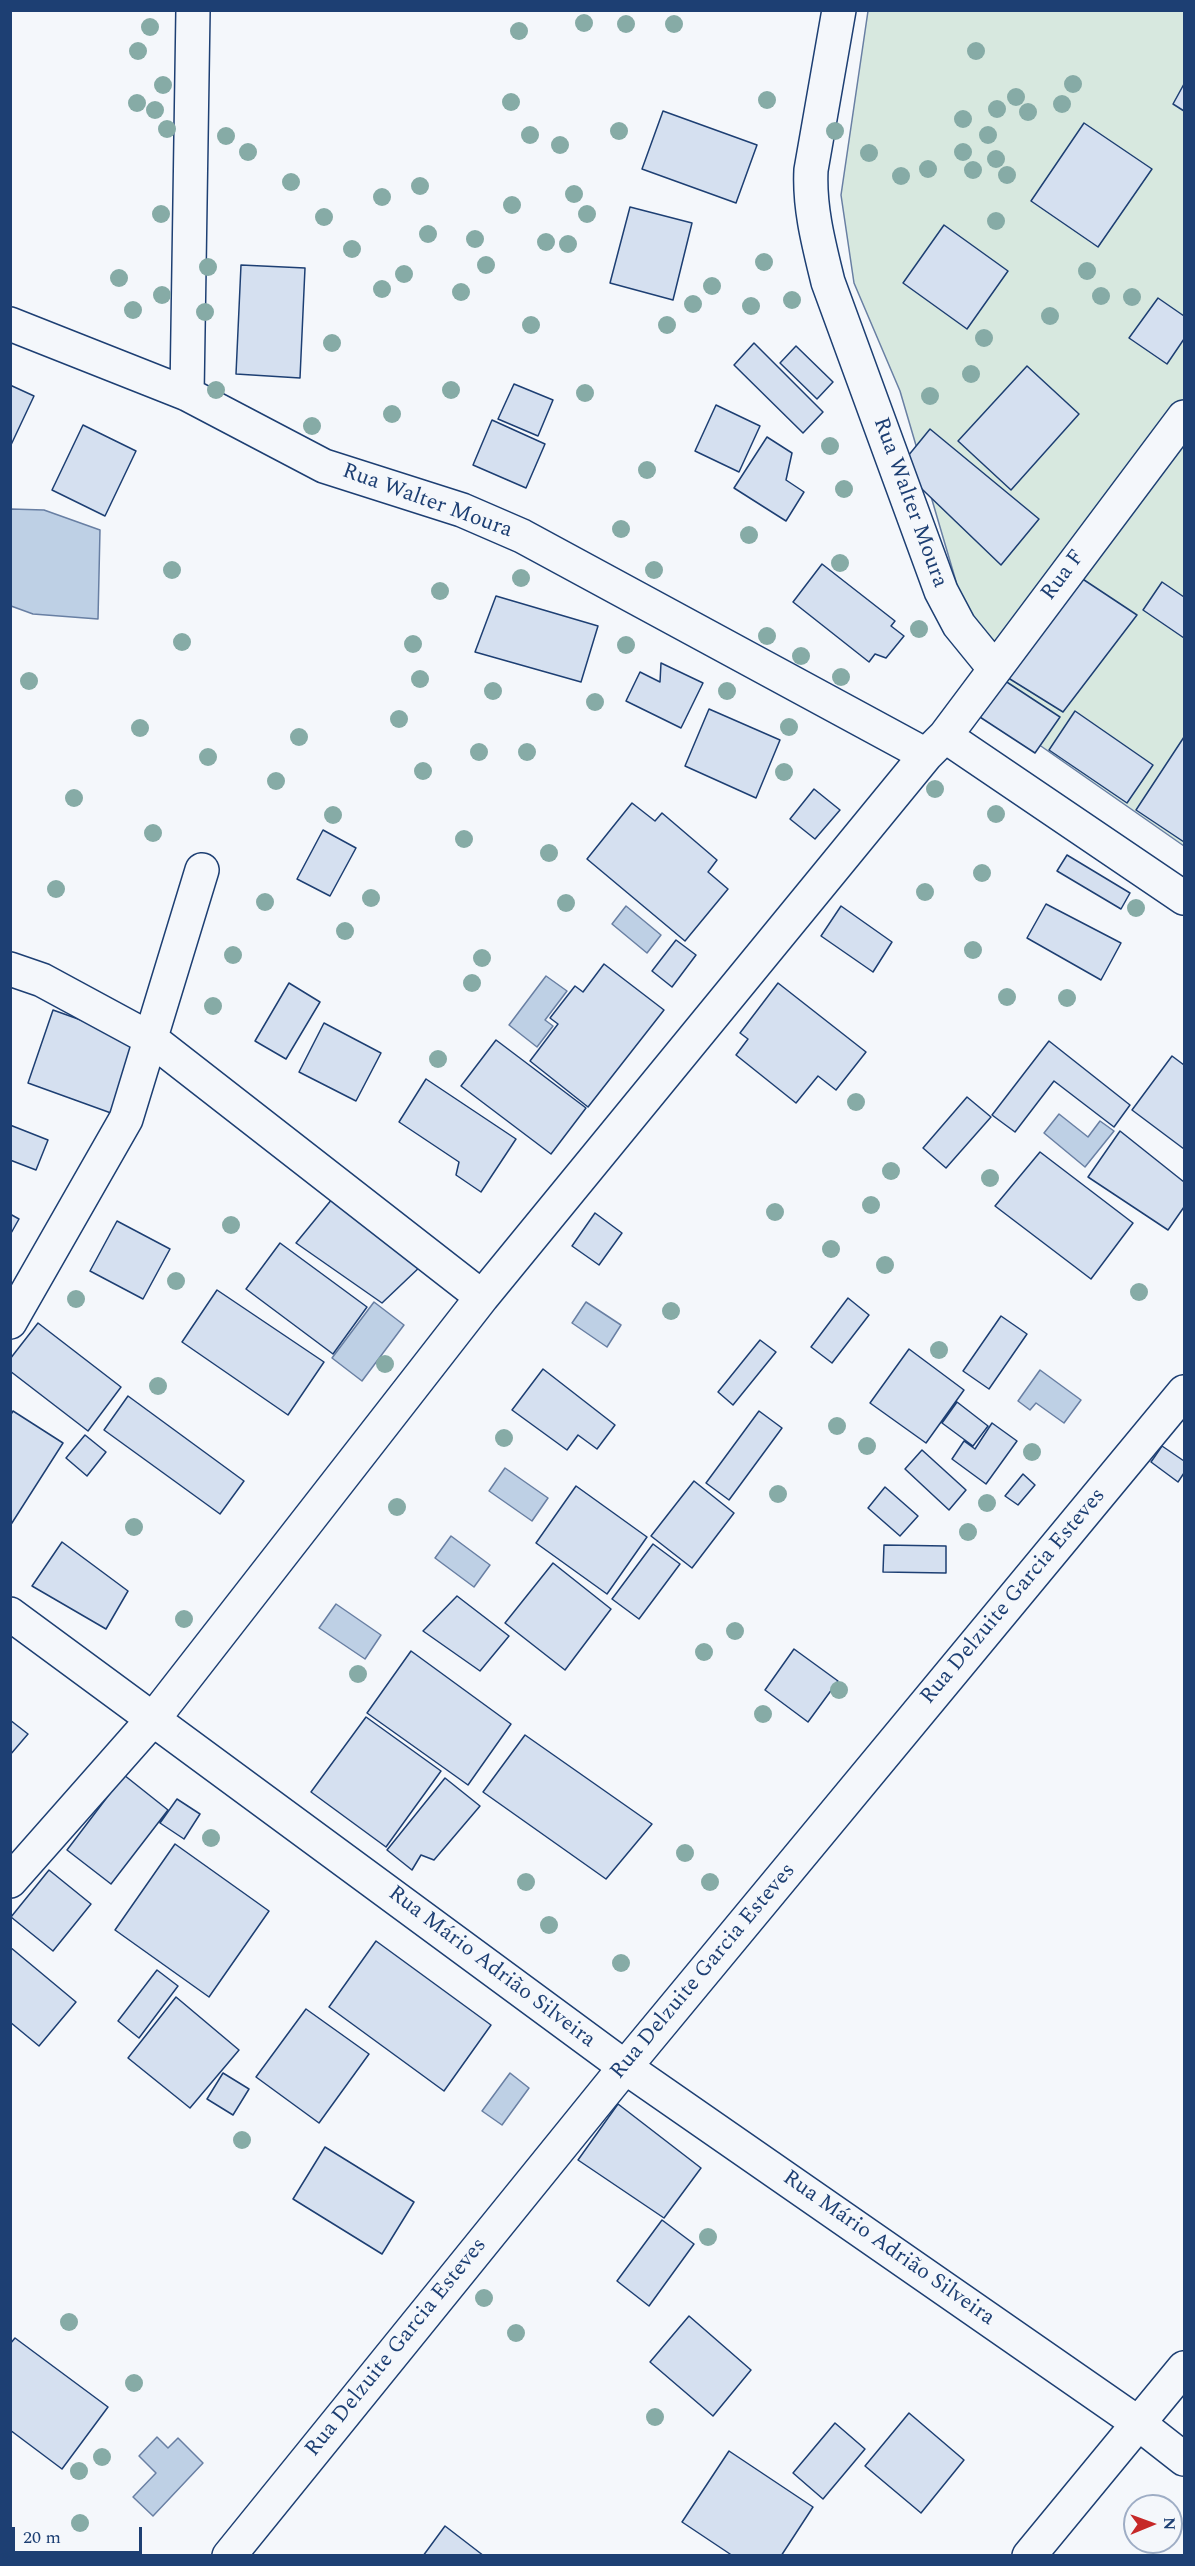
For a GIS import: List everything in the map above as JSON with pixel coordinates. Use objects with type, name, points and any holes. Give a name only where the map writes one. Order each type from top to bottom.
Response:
[{"type":"street","points":[[187,394],[193,10]]},
{"type":"street","name":"Rua Walter Moura","points":[[839,10],[811,170],[810,188],[816,234],[828,282],[941,591],[959,625],[994,668]]},
{"type":"street","name":"Rua Walter Moura","points":[[10,324],[187,394],[324,466],[462,510],[522,536],[936,746],[1185,898]]},
{"type":"street","name":"Rua F","points":[[10,1881],[154,1718],[482,1297],[936,746],[1185,417]]},
{"type":"street","points":[[10,1322],[126,1119],[202,870]]},
{"type":"street","points":[[10,969],[42,980],[151,1039],[482,1297]]},
{"type":"street","name":"Rua Delzuite Garcia Esteves","points":[[229,2556],[625,2067],[1185,1392]]},
{"type":"street","name":"Rua Mário Adrião Silveira","points":[[10,1614],[625,2067],[1138,2423],[1185,2459]]},
{"type":"street","points":[[1029,2556],[1185,2368]]},
{"type":"shaded area","points":[[868,11],[1184,11],[1184,846],[995,714],[900,391],[854,283],[841,195]]},
{"type":"water","points":[[11,509],[44,510],[100,530],[98,619],[33,614],[11,606]]},
{"type":"water","points":[[626,906],[661,935],[647,953],[612,924]]},
{"type":"water","points":[[546,976],[567,991],[545,1020],[553,1026],[537,1047],[509,1025]]},
{"type":"water","points":[[1059,1114],[1088,1137],[1100,1121],[1114,1131],[1085,1167],[1044,1133]]},
{"type":"water","points":[[374,1302],[404,1325],[362,1381],[332,1358]]},
{"type":"water","points":[[586,1302],[621,1325],[607,1347],[572,1323]]},
{"type":"water","points":[[1040,1370],[1081,1400],[1064,1423],[1036,1403],[1030,1410],[1018,1401]]},
{"type":"water","points":[[505,1468],[548,1498],[532,1521],[489,1491]]},
{"type":"water","points":[[451,1536],[490,1565],[474,1587],[435,1558]]},
{"type":"water","points":[[336,1604],[381,1635],[365,1659],[319,1628]]},
{"type":"water","points":[[510,2073],[529,2088],[502,2125],[482,2111]]},
{"type":"water","points":[[157,2437],[168,2448],[178,2438],[203,2463],[153,2516],[133,2497],[156,2473],[139,2456]]},
{"type":"building","points":[[1184,84],[1184,111],[1173,104]]},
{"type":"building","points":[[663,111],[757,145],[736,203],[642,169]]},
{"type":"building","points":[[1084,123],[1152,169],[1098,247],[1031,201]]},
{"type":"building","points":[[630,207],[692,223],[673,300],[610,283]]},
{"type":"building","points":[[944,225],[1008,271],[967,329],[903,283]]},
{"type":"building","points":[[241,265],[305,268],[300,378],[236,374]]},
{"type":"building","points":[[1158,298],[1184,316],[1184,339],[1167,364],[1129,338]]},
{"type":"building","points":[[754,343],[823,412],[803,433],[734,365]]},
{"type":"building","points":[[796,346],[833,382],[817,399],[780,363]]},
{"type":"building","points":[[1027,366],[1079,414],[1011,490],[958,441]]},
{"type":"building","points":[[514,384],[553,400],[538,436],[498,419]]},
{"type":"building","points":[[10,385],[34,396],[10,447]]},
{"type":"building","points":[[716,405],[760,426],[739,472],[695,451]]},
{"type":"building","points":[[492,420],[545,444],[526,488],[473,465]]},
{"type":"building","points":[[83,425],[136,451],[105,516],[52,490]]},
{"type":"building","points":[[930,429],[1039,519],[1001,565],[899,467]]},
{"type":"building","points":[[767,437],[792,453],[786,480],[804,492],[786,521],[734,488]]},
{"type":"building","points":[[822,564],[895,621],[891,626],[904,636],[886,658],[875,654],[869,662],[793,602]]},
{"type":"building","points":[[1063,566],[1137,615],[1063,712],[989,666]]},
{"type":"building","points":[[1162,582],[1184,597],[1184,638],[1143,610]]},
{"type":"building","points":[[496,596],[598,626],[581,682],[475,652]]},
{"type":"building","points":[[661,663],[703,683],[681,728],[626,701],[640,672],[660,682]]},
{"type":"building","points":[[987,669],[1060,717],[1035,753],[963,706]]},
{"type":"building","points":[[709,709],[780,740],[756,798],[685,766]]},
{"type":"building","points":[[1075,711],[1153,765],[1127,803],[1049,750]]},
{"type":"building","points":[[1184,737],[1184,842],[1136,810]]},
{"type":"building","points":[[814,789],[840,810],[815,839],[790,819]]},
{"type":"building","points":[[632,803],[655,821],[662,813],[717,860],[708,872],[728,889],[685,941],[587,859]]},
{"type":"building","points":[[323,830],[356,848],[330,896],[297,879]]},
{"type":"building","points":[[1067,855],[1130,893],[1121,909],[1057,871]]},
{"type":"building","points":[[1046,904],[1121,943],[1101,980],[1027,938]]},
{"type":"building","points":[[841,906],[892,942],[873,972],[821,936]]},
{"type":"building","points":[[676,940],[696,955],[672,987],[652,971]]},
{"type":"building","points":[[604,964],[664,1010],[588,1107],[530,1061],[558,1024],[550,1018],[575,986],[583,992]]},
{"type":"building","points":[[289,983],[320,1002],[286,1059],[255,1041]]},
{"type":"building","points":[[778,983],[866,1052],[836,1090],[818,1076],[796,1103],[736,1055],[748,1039],[740,1033]]},
{"type":"building","points":[[53,1010],[148,1044],[122,1117],[28,1083]]},
{"type":"building","points":[[324,1023],[381,1053],[356,1101],[299,1072]]},
{"type":"building","points":[[496,1040],[586,1108],[551,1154],[461,1086]]},
{"type":"building","points":[[1049,1041],[1130,1105],[1114,1127],[1054,1081],[1015,1132],[992,1115]]},
{"type":"building","points":[[1172,1056],[1184,1065],[1184,1149],[1132,1110]]},
{"type":"building","points":[[426,1079],[516,1139],[481,1192],[456,1175],[459,1162],[399,1122]]},
{"type":"building","points":[[967,1097],[991,1117],[946,1168],[923,1148]]},
{"type":"building","points":[[10,1125],[48,1140],[36,1170],[10,1160]]},
{"type":"building","points":[[1120,1131],[1184,1182],[1184,1207],[1168,1230],[1088,1177]]},
{"type":"building","points":[[1040,1152],[1133,1223],[1091,1279],[995,1206]]},
{"type":"building","points":[[337,1193],[423,1264],[382,1303],[296,1243]]},
{"type":"building","points":[[595,1213],[622,1233],[599,1265],[572,1246]]},
{"type":"building","points":[[10,1214],[19,1219],[10,1235]]},
{"type":"building","points":[[117,1221],[170,1249],[143,1299],[90,1271]]},
{"type":"building","points":[[280,1243],[367,1307],[333,1354],[246,1289]]},
{"type":"building","points":[[217,1290],[324,1362],[288,1415],[182,1342]]},
{"type":"building","points":[[848,1298],[869,1315],[832,1363],[811,1347]]},
{"type":"building","points":[[1001,1316],[1027,1334],[989,1389],[963,1371]]},
{"type":"building","points":[[38,1323],[121,1387],[88,1431],[10,1371],[10,1359]]},
{"type":"building","points":[[760,1340],[776,1352],[733,1405],[718,1392]]},
{"type":"building","points":[[909,1349],[964,1390],[926,1443],[870,1403]]},
{"type":"building","points":[[543,1369],[615,1425],[597,1449],[578,1435],[567,1450],[512,1410]]},
{"type":"building","points":[[128,1396],[244,1481],[220,1514],[104,1430]]},
{"type":"building","points":[[957,1402],[988,1426],[973,1446],[942,1423]]},
{"type":"building","points":[[13,1411],[63,1443],[10,1526],[10,1416]]},
{"type":"building","points":[[759,1411],[782,1428],[729,1500],[706,1483]]},
{"type":"building","points":[[992,1423],[1017,1441],[986,1484],[952,1459],[964,1441],[975,1449]]},
{"type":"building","points":[[85,1435],[106,1452],[87,1476],[66,1458]]},
{"type":"building","points":[[1162,1446],[1184,1461],[1184,1473],[1178,1482],[1151,1462]]},
{"type":"building","points":[[922,1450],[966,1490],[949,1510],[905,1469]]},
{"type":"building","points":[[1023,1474],[1035,1485],[1018,1505],[1005,1496]]},
{"type":"building","points":[[694,1481],[734,1513],[692,1568],[651,1536]]},
{"type":"building","points":[[576,1486],[647,1537],[607,1594],[536,1543]]},
{"type":"building","points":[[885,1487],[918,1516],[900,1536],[868,1508]]},
{"type":"building","points":[[62,1542],[128,1591],[106,1629],[32,1586]]},
{"type":"building","points":[[653,1544],[680,1564],[639,1619],[612,1599]]},
{"type":"building","points":[[884,1545],[946,1546],[946,1573],[883,1572]]},
{"type":"building","points":[[553,1563],[611,1609],[565,1670],[505,1623]]},
{"type":"building","points":[[457,1596],[509,1636],[480,1671],[423,1631]]},
{"type":"building","points":[[794,1649],[838,1681],[808,1722],[765,1690]]},
{"type":"building","points":[[411,1651],[511,1724],[468,1785],[367,1713]]},
{"type":"building","points":[[366,1717],[441,1771],[386,1847],[311,1792]]},
{"type":"building","points":[[10,1720],[28,1734],[10,1755]]},
{"type":"building","points":[[525,1735],[652,1824],[606,1879],[483,1792]]},
{"type":"building","points":[[124,1775],[168,1810],[111,1884],[67,1850]]},
{"type":"building","points":[[445,1778],[480,1806],[434,1860],[421,1855],[412,1870],[387,1850]]},
{"type":"building","points":[[177,1799],[200,1814],[184,1839],[160,1823]]},
{"type":"building","points":[[175,1844],[269,1911],[209,1997],[115,1930]]},
{"type":"building","points":[[49,1870],[91,1904],[53,1951],[11,1917]]},
{"type":"building","points":[[376,1941],[491,2025],[444,2091],[329,2007]]},
{"type":"building","points":[[10,1947],[76,2002],[39,2046],[10,2022]]},
{"type":"building","points":[[157,1970],[178,1986],[139,2038],[118,2021]]},
{"type":"building","points":[[176,1997],[239,2050],[190,2108],[128,2058]]},
{"type":"building","points":[[306,2009],[369,2054],[319,2123],[256,2077]]},
{"type":"building","points":[[223,2073],[249,2089],[233,2115],[207,2099]]},
{"type":"building","points":[[618,2104],[701,2168],[664,2218],[578,2160]]},
{"type":"building","points":[[325,2147],[414,2202],[382,2254],[293,2199]]},
{"type":"building","points":[[662,2220],[694,2244],[649,2306],[617,2281]]},
{"type":"building","points":[[689,2316],[751,2370],[713,2416],[650,2362]]},
{"type":"building","points":[[15,2338],[108,2407],[62,2469],[10,2430],[10,2344]]},
{"type":"building","points":[[909,2413],[964,2460],[921,2513],[865,2466]]},
{"type":"building","points":[[835,2423],[865,2449],[823,2499],[793,2473]]},
{"type":"building","points":[[729,2451],[813,2507],[781,2556],[733,2556],[682,2522]]},
{"type":"building","points":[[445,2526],[484,2556],[423,2556]]}]
